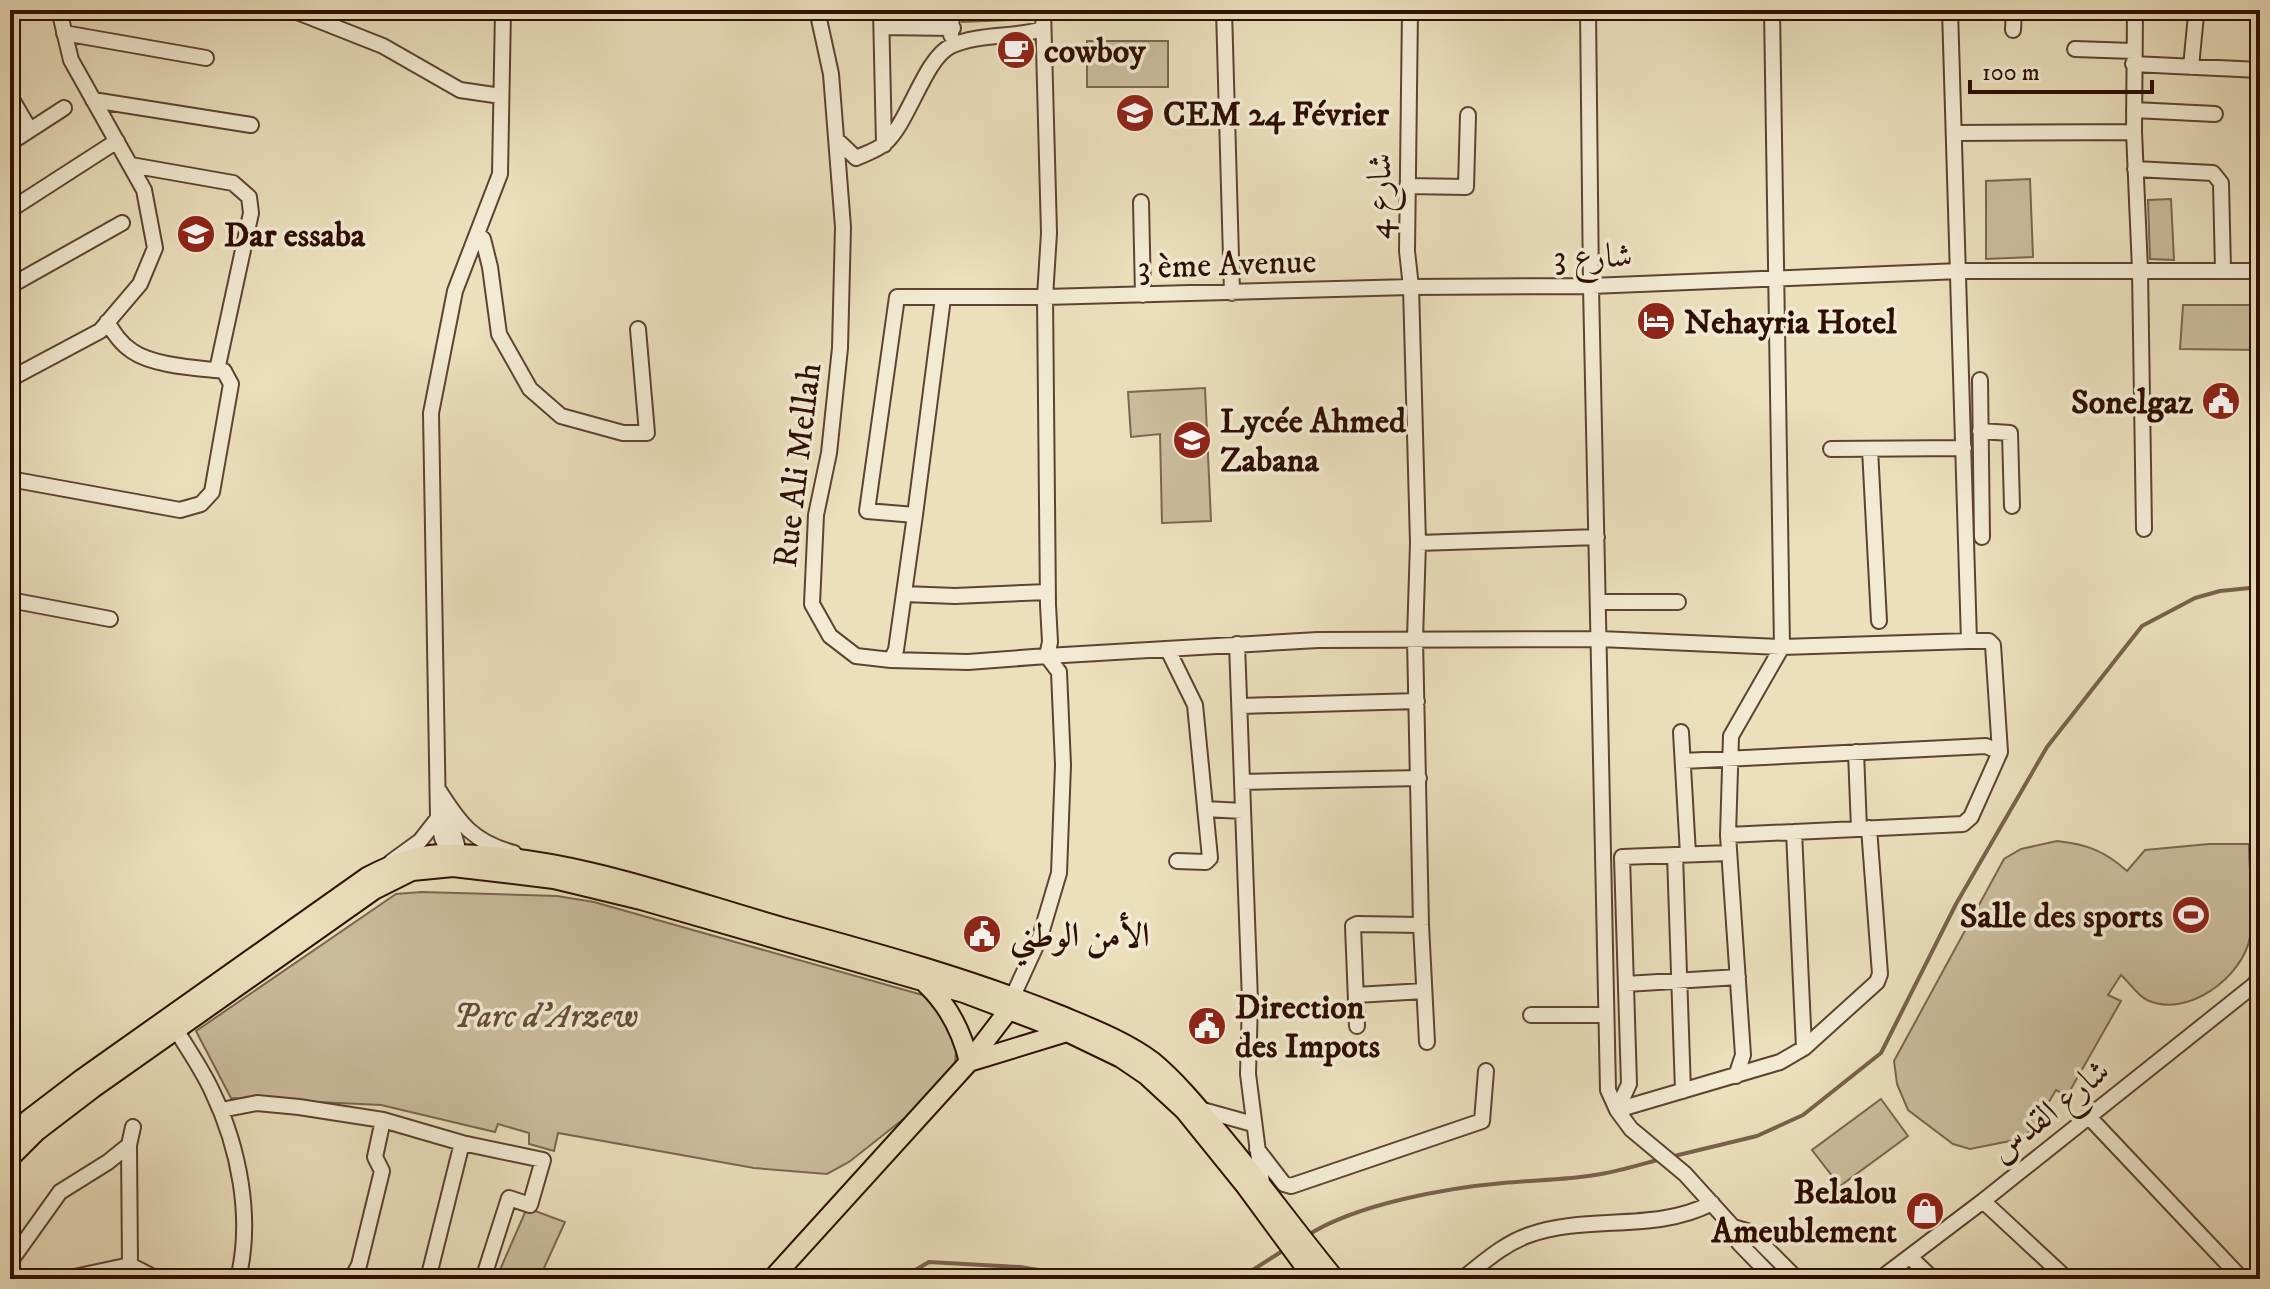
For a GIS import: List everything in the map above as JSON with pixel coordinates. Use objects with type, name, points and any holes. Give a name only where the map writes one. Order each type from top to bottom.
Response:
[{"type":"main road","points":[[10,1158],[37,1131],[172,1023],[367,877],[385,867],[408,857],[556,864],[645,886],[968,979],[1121,1058],[1185,1111],[1278,1220],[1312,1267],[1335,1279]]},
{"type":"main road","points":[[10,1138],[28,1120],[83,1078],[374,890],[412,871],[452,860],[554,879],[641,900],[924,982],[1011,1003],[1132,1048],[1152,1062],[1199,1109],[1262,1183],[1278,1220]]},
{"type":"main road","points":[[924,982],[940,998],[952,1018],[969,1062]]},
{"type":"main road","points":[[772,1279],[969,1062],[1011,1003]]},
{"type":"main road","points":[[969,1062],[1067,1032]]},
{"type":"street","points":[[12,374],[100,331],[140,284],[155,248],[144,190],[71,60],[59,10]]},
{"type":"street","points":[[292,10],[383,46],[460,90],[501,96]]},
{"type":"street","points":[[452,860],[442,838],[438,818],[431,413],[455,291],[500,174],[503,10]]},
{"type":"street","name":"Rue Ali Mellah","points":[[817,10],[831,74],[843,227],[840,348],[829,453],[816,515],[812,604],[830,636],[856,656],[968,662],[1237,644],[1415,639],[1600,639],[1782,647],[1969,641]]},
{"type":"street","points":[[881,10],[884,145]]},
{"type":"street","points":[[837,140],[856,158],[884,145],[900,124],[927,74],[949,47],[953,28],[952,10]]},
{"type":"street","points":[[1011,1003],[1040,937],[1059,873],[1063,765],[1059,672],[1047,656],[1050,642],[1045,297],[1049,233],[1043,10]]},
{"type":"street","points":[[1224,10],[1232,293]]},
{"type":"street","name":"شارع 4","points":[[1410,10],[1407,251],[1411,287],[1418,543],[1415,639],[1421,925],[1427,1042]]},
{"type":"street","points":[[1588,10],[1608,1090],[1617,1110],[1631,1129],[1685,1174],[1733,1227],[1739,1243],[1774,1279]]},
{"type":"street","points":[[1736,1076],[1743,1055],[1728,835],[1731,736],[1782,647],[1772,10]]},
{"type":"street","points":[[1728,835],[1963,824],[1971,817],[2000,752],[1995,650],[1989,641],[1969,641],[1950,10]]},
{"type":"street","points":[[2013,30],[2014,10]]},
{"type":"street","points":[[2135,10],[2134,132],[2140,269],[2144,529]]},
{"type":"street","points":[[2191,67],[2199,10]]},
{"type":"street","points":[[882,27],[953,28]]},
{"type":"street","points":[[949,47],[1043,29]]},
{"type":"street","points":[[64,33],[206,58]]},
{"type":"street","points":[[2075,49],[2191,67],[2260,70]]},
{"type":"street","points":[[10,96],[30,130]]},
{"type":"street","points":[[93,100],[251,125]]},
{"type":"street","points":[[10,143],[64,108]]},
{"type":"street","points":[[2134,110],[2215,114]]},
{"type":"street","points":[[1407,186],[1466,187],[1468,115]]},
{"type":"street","points":[[1955,133],[2134,132]]},
{"type":"street","points":[[10,210],[117,141]]},
{"type":"street","points":[[131,165],[233,183],[249,197],[251,213],[217,370]]},
{"type":"street","points":[[2135,169],[2213,173],[2217,177],[2221,183],[2223,270]]},
{"type":"street","points":[[1141,202],[1143,295]]},
{"type":"street","points":[[10,286],[122,223]]},
{"type":"street","points":[[477,234],[483,239],[490,267],[499,334],[530,389],[561,416],[623,433],[647,433],[638,329]]},
{"type":"street","name":"شارع 3","points":[[1411,287],[1591,286],[1960,271],[2260,271]]},
{"type":"street","name":"3 ème Avenue","points":[[915,515],[867,511],[897,297],[1045,297],[1411,287]]},
{"type":"street","points":[[891,660],[896,650],[943,298]]},
{"type":"street","points":[[10,479],[180,510],[201,504],[212,492],[231,384],[224,371],[166,363],[134,353],[121,342],[107,322]]},
{"type":"street","points":[[1980,380],[1982,537]]},
{"type":"street","points":[[1980,431],[2010,433],[2012,506]]},
{"type":"street","points":[[1831,449],[1964,454],[1981,459]]},
{"type":"street","points":[[1870,449],[1879,621]]},
{"type":"street","points":[[1418,543],[1597,537]]},
{"type":"street","points":[[904,594],[955,596],[1047,592]]},
{"type":"street","points":[[10,600],[110,619]]},
{"type":"street","points":[[1599,602],[1678,602]]},
{"type":"street","points":[[1237,644],[1250,1001],[1248,1074],[1262,1183]]},
{"type":"street","points":[[1168,650],[1195,705],[1209,861],[1177,861]]},
{"type":"street","points":[[1241,706],[1417,701]]},
{"type":"street","points":[[1681,732],[1679,981],[1683,1091]]},
{"type":"street","points":[[1683,761],[1986,746],[2000,752]]},
{"type":"street","points":[[1617,1110],[1780,1062],[1804,1048],[1877,982],[1880,974],[1856,752]]},
{"type":"street","points":[[1242,782],[1419,778]]},
{"type":"street","points":[[438,789],[457,845],[452,860]]},
{"type":"street","points":[[438,789],[453,813],[475,837],[489,845],[556,864]]},
{"type":"street","points":[[1205,809],[1243,811]]},
{"type":"street","points":[[385,867],[420,841],[438,818]]},
{"type":"street","points":[[1794,832],[1804,1048]]},
{"type":"street","points":[[1617,1110],[1629,1084],[1622,857],[1729,853]]},
{"type":"street","points":[[1357,1026],[1353,926],[1421,925]]},
{"type":"street","points":[[1626,984],[1738,977]]},
{"type":"street","name":"شارع القدس","points":[[1880,1279],[1983,1201],[2257,981]]},
{"type":"street","points":[[1356,995],[1424,991]]},
{"type":"street","points":[[1531,1015],[1605,1015]]},
{"type":"street","points":[[172,1023],[211,1088],[235,1158],[245,1214],[243,1258],[238,1279]]},
{"type":"street","points":[[1257,1149],[1284,1184],[1291,1186],[1438,1136],[1484,1119],[1486,1071]]},
{"type":"street","points":[[221,1110],[257,1103],[383,1120],[462,1143],[543,1160],[530,1205],[509,1198],[483,1279]]},
{"type":"street","points":[[1199,1109],[1253,1124]]},
{"type":"street","points":[[2089,1117],[2242,1279]]},
{"type":"street","points":[[349,1279],[359,1265],[382,1171],[375,1157],[383,1120]]},
{"type":"street","points":[[130,1265],[129,1145],[133,1127]]},
{"type":"street","points":[[428,1279],[462,1143]]},
{"type":"street","points":[[10,1262],[60,1192],[129,1145]]},
{"type":"street","points":[[1983,1201],[2067,1279]]},
{"type":"street","points":[[1462,1279],[1508,1244],[1529,1235],[1568,1227],[1663,1219],[1699,1210],[1712,1203]]},
{"type":"street","points":[[1733,1227],[1750,1232],[1797,1279]]},
{"type":"street","points":[[1910,1257],[1933,1279]]},
{"type":"street","points":[[65,1279],[130,1265],[157,1279]]},
{"type":"green space","points":[[962,10],[1034,10],[1034,19],[962,22]]},
{"type":"green space","points":[[1087,41],[1168,41],[1168,87],[1087,87]]},
{"type":"green space","points":[[2030,179],[2033,257],[1986,259],[1986,181]]},
{"type":"green space","points":[[2171,199],[2174,260],[2150,259],[2148,200]]},
{"type":"green space","points":[[2183,305],[2260,305],[2260,350],[2180,349]]},
{"type":"green space","points":[[1205,388],[1211,521],[1162,523],[1160,434],[1131,437],[1128,392]]},
{"type":"green space","points":[[2057,841],[2095,850],[2127,871],[2145,850],[2249,844],[2252,916],[2245,952],[2225,980],[2211,991],[2179,1004],[2147,1000],[2121,975],[2108,995],[2121,1001],[2067,1096],[2056,1090],[2032,1130],[2020,1139],[1970,1149],[1953,1144],[1908,1110],[1897,1084],[1894,1061],[2004,859],[2021,849]]},
{"type":"green space","name":"Parc d'Arzew","points":[[396,894],[557,896],[594,902],[926,996],[946,1016],[957,1043],[955,1063],[906,1117],[849,1162],[827,1174],[754,1168],[558,1133],[554,1151],[529,1144],[529,1133],[498,1124],[495,1132],[381,1105],[231,1098],[196,1031]]},
{"type":"green space","points":[[1881,1099],[1908,1136],[1840,1186],[1812,1150]]},
{"type":"green space","points":[[527,1208],[565,1222],[539,1279],[496,1279]]},
{"type":"waterway","points":[[1670,1157],[1757,1136],[1803,1115],[1881,1053],[1956,904],[2047,747],[2142,626],[2195,598],[2220,591],[2260,587]]},
{"type":"waterway","points":[[1308,1235],[1351,1214],[1429,1193],[1480,1185],[1595,1175],[1661,1159]]},
{"type":"waterway","points":[[1222,1279],[1248,1273],[1284,1250]]},
{"type":"waterway","points":[[900,1279],[929,1262],[1020,1267],[1096,1279]]},
{"type":"place","name":"cowboy","points":[[1016,50]]},
{"type":"place","name":"CEM 24 Février","points":[[1135,113]]},
{"type":"place","name":"Dar essaba","points":[[196,234]]},
{"type":"place","name":"Nehayria Hotel","points":[[1656,321]]},
{"type":"place","name":"Sonelgaz","points":[[2221,401]]},
{"type":"place","name":"Lycée Ahmed Zabana","points":[[1192,440]]},
{"type":"place","name":"Salle des sports","points":[[2191,915]]},
{"type":"place","name":"الأمن الوطني","points":[[982,934]]},
{"type":"place","name":"Direction des Impots","points":[[1207,1026]]},
{"type":"place","name":"Belalou Ameublement","points":[[1925,1211]]}]
